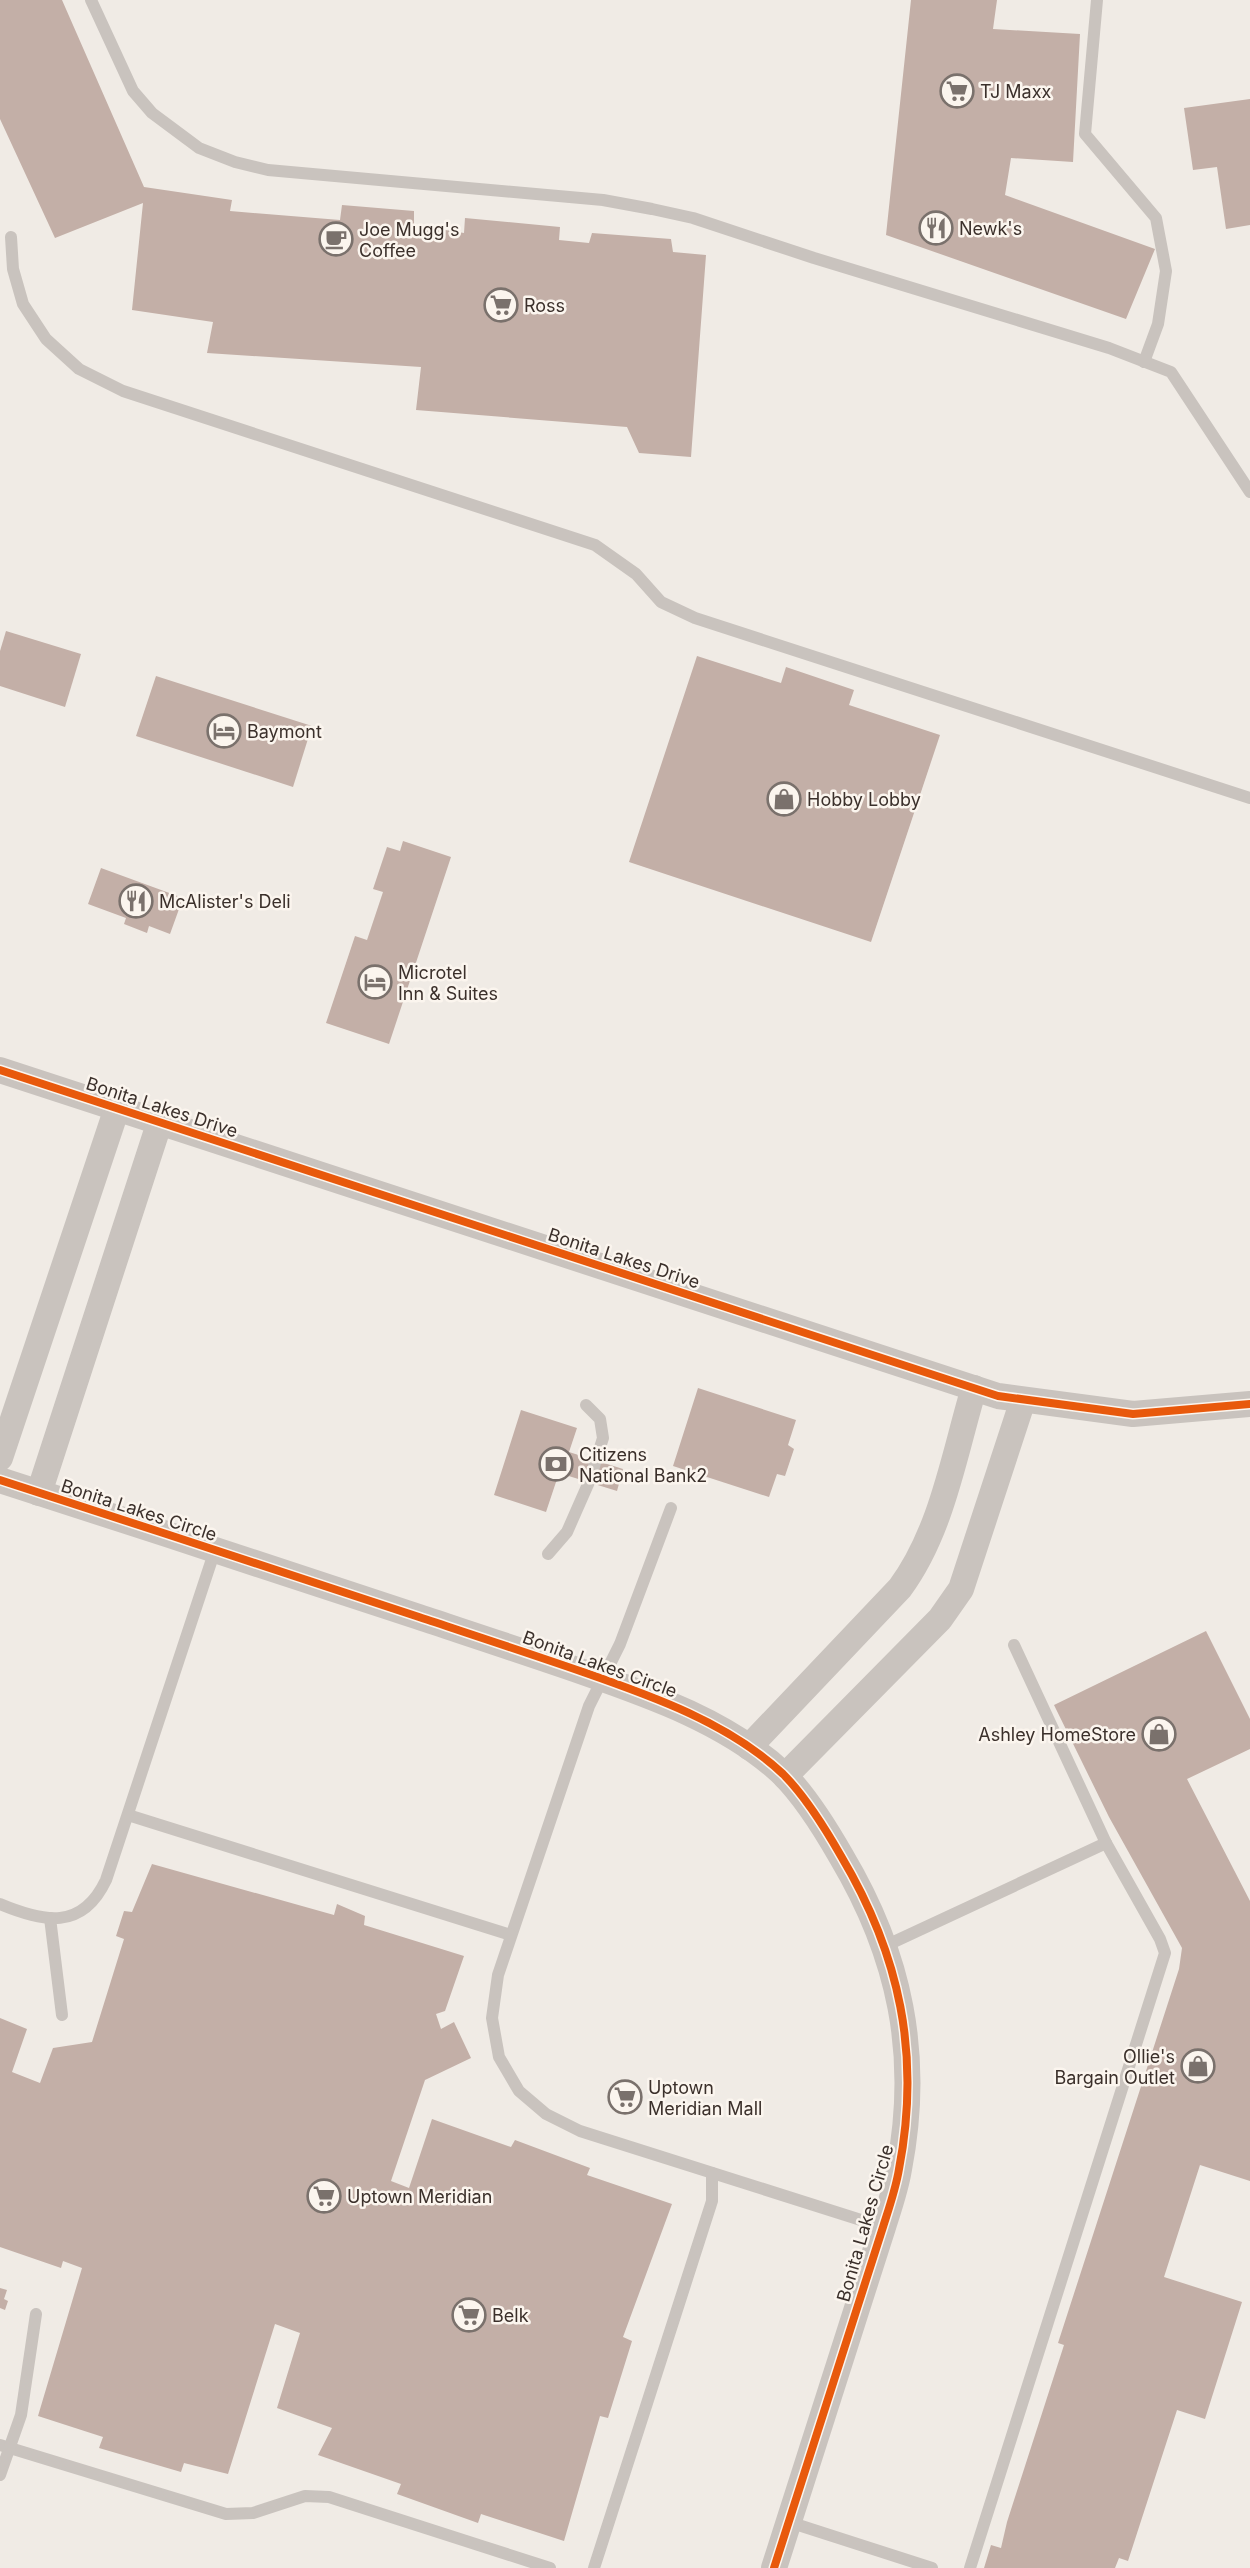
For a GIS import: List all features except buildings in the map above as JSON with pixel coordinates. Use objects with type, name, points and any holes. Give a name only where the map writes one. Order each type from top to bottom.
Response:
[{"type":"street","name":"Bonita Lakes Drive","points":[[0,1070],[998,1396],[1133,1414],[1250,1404]]},
{"type":"street","points":[[0,1458],[117,1108]]},
{"type":"street","points":[[39,1493],[160,1121]]},
{"type":"street","points":[[750,1747],[900,1588],[915,1566],[931,1532],[974,1388]]},
{"type":"street","points":[[785,1776],[940,1619],[961,1589],[1023,1400]]},
{"type":"street","name":"Bonita Lakes Circle","points":[[0,1480],[603,1679],[690,1713],[750,1747],[785,1776],[825,1829],[849,1869],[885,1946],[899,1995],[909,2059],[908,2112],[899,2170],[883,2227],[774,2568]]},
{"type":"lane","points":[[91,0],[133,91],[152,113],[199,148],[236,162],[268,170],[603,200],[682,216],[1109,348],[1171,372],[1250,492]]},
{"type":"lane","points":[[1097,0],[1085,134],[1156,218],[1166,271],[1158,324],[1144,362]]},
{"type":"lane","points":[[10,237],[13,268],[23,303],[46,339],[79,369],[123,391],[595,545],[636,574],[661,602],[695,618],[1250,798]]},
{"type":"lane","points":[[548,1554],[567,1532],[589,1482],[603,1438],[600,1419],[586,1405]]},
{"type":"lane","points":[[671,1508],[620,1644],[589,1706],[498,1975],[492,2018],[499,2057],[519,2091],[546,2114],[580,2131],[883,2227]]},
{"type":"lane","points":[[0,1904],[39,1918],[50,1918],[73,1916],[98,1897],[128,1815],[215,1550]]},
{"type":"lane","points":[[970,2568],[1166,1953],[1106,1843],[1014,1645]]},
{"type":"lane","points":[[128,1815],[511,1935]]},
{"type":"lane","points":[[885,1946],[1106,1843]]},
{"type":"lane","points":[[50,1918],[62,2015]]},
{"type":"lane","points":[[594,2568],[712,2201],[712,2173]]},
{"type":"lane","points":[[0,2475],[4,2446],[21,2415],[36,2314]]},
{"type":"lane","points":[[4,2446],[226,2514],[253,2513],[305,2496],[329,2497],[550,2568]]},
{"type":"lane","points":[[789,2522],[932,2568]]},
{"type":"cycle path","points":[[0,1070],[998,1396],[1133,1414],[1250,1404]]},
{"type":"cycle path","points":[[0,1480],[501,1644],[662,1701],[714,1726],[762,1756],[791,1783],[822,1824],[861,1893],[891,1968],[906,2046],[908,2086],[905,2127],[894,2191],[774,2568]]},
{"type":"place","name":"TJ Maxx","points":[[957,91]]},
{"type":"place","name":"Newk's","points":[[936,228]]},
{"type":"place","name":"Joe Mugg's Coffee","points":[[336,239]]},
{"type":"place","name":"Ross","points":[[501,305]]},
{"type":"place","name":"Baymont","points":[[224,731]]},
{"type":"place","name":"Hobby Lobby","points":[[784,799]]},
{"type":"place","name":"McAlister's Deli","points":[[136,901]]},
{"type":"place","name":"Microtel Inn & Suites","points":[[375,982]]},
{"type":"place","name":"Citizens National Bank2","points":[[556,1464]]},
{"type":"place","name":"Ashley HomeStore","points":[[1159,1734]]},
{"type":"place","name":"Ollie's Bargain Outlet","points":[[1198,2066]]},
{"type":"place","name":"Uptown Meridian Mall","points":[[625,2097]]},
{"type":"place","name":"Uptown Meridian","points":[[324,2196]]},
{"type":"place","name":"Belk","points":[[469,2315]]}]
